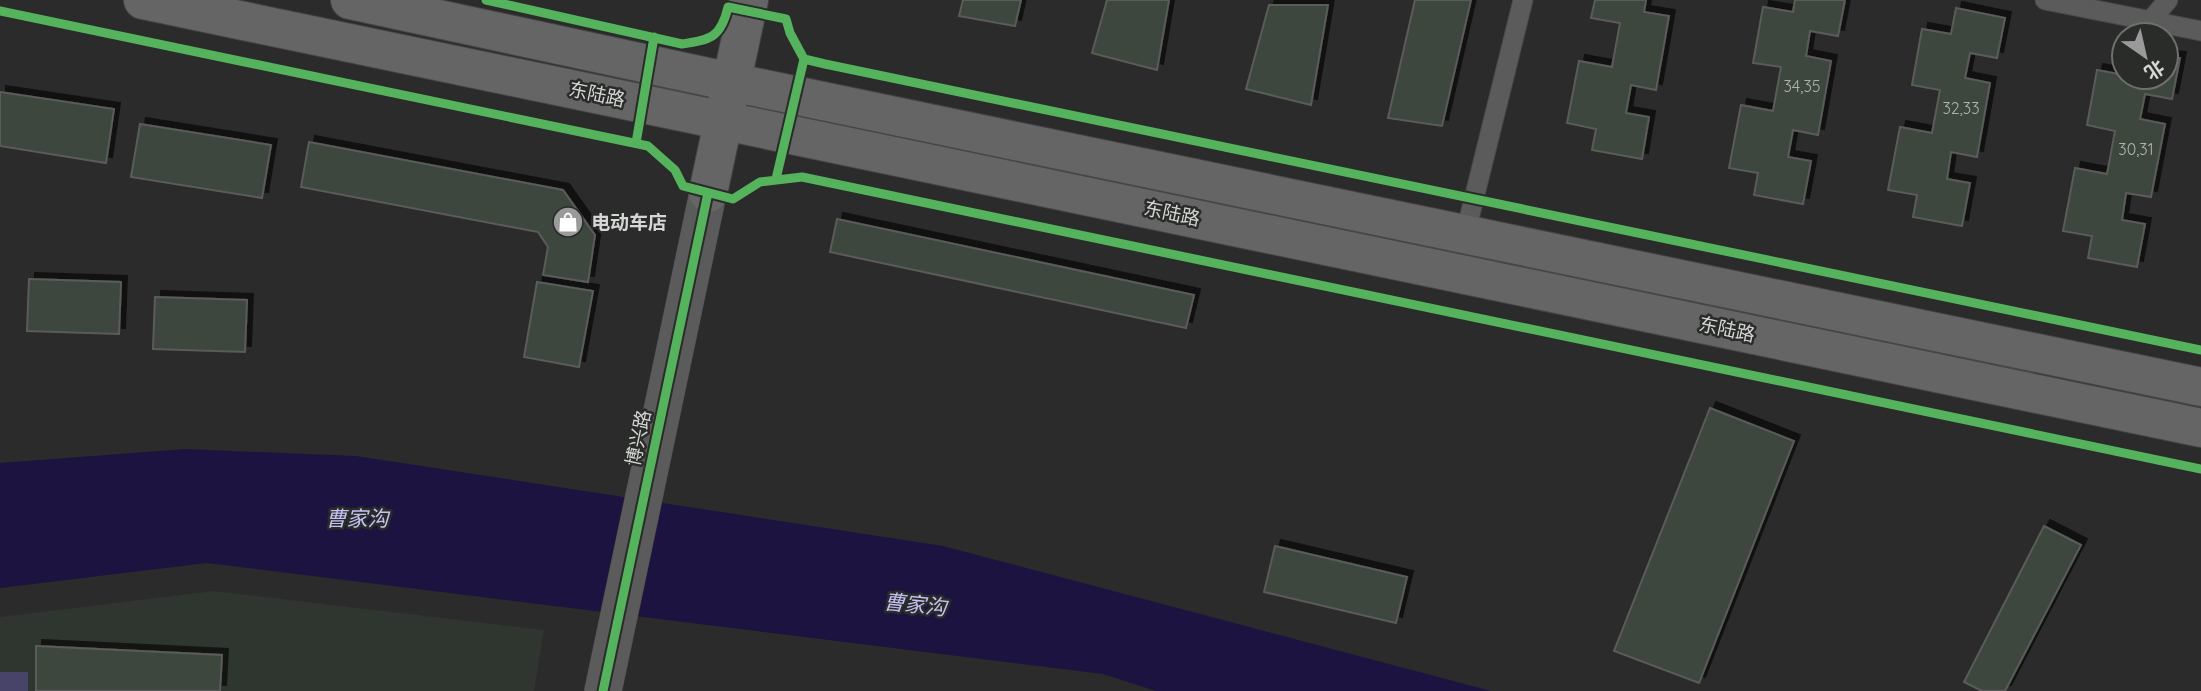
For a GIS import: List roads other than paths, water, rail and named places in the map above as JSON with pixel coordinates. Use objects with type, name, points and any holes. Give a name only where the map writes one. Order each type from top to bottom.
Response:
[{"type":"main road","name":"东陆路","points":[[144,0],[2201,428]]},
{"type":"main road","name":"东陆路","points":[[350,0],[2201,387]]},
{"type":"main road","name":"博兴路","points":[[708,193],[749,0]]},
{"type":"street","name":"博兴路","points":[[605,680],[708,193]]},
{"type":"lane","points":[[1465,235],[1523,0]]},
{"type":"lane","points":[[2045,0],[2150,21],[2168,0]]},
{"type":"lane","points":[[2180,27],[2201,31]]},
{"type":"water","name":"曹家沟","points":[[185,449],[356,456],[943,546],[1491,691],[1156,691],[1103,674],[207,563],[0,588],[0,463]]},
{"type":"place","name":"电动车店","points":[[568,222]]}]
